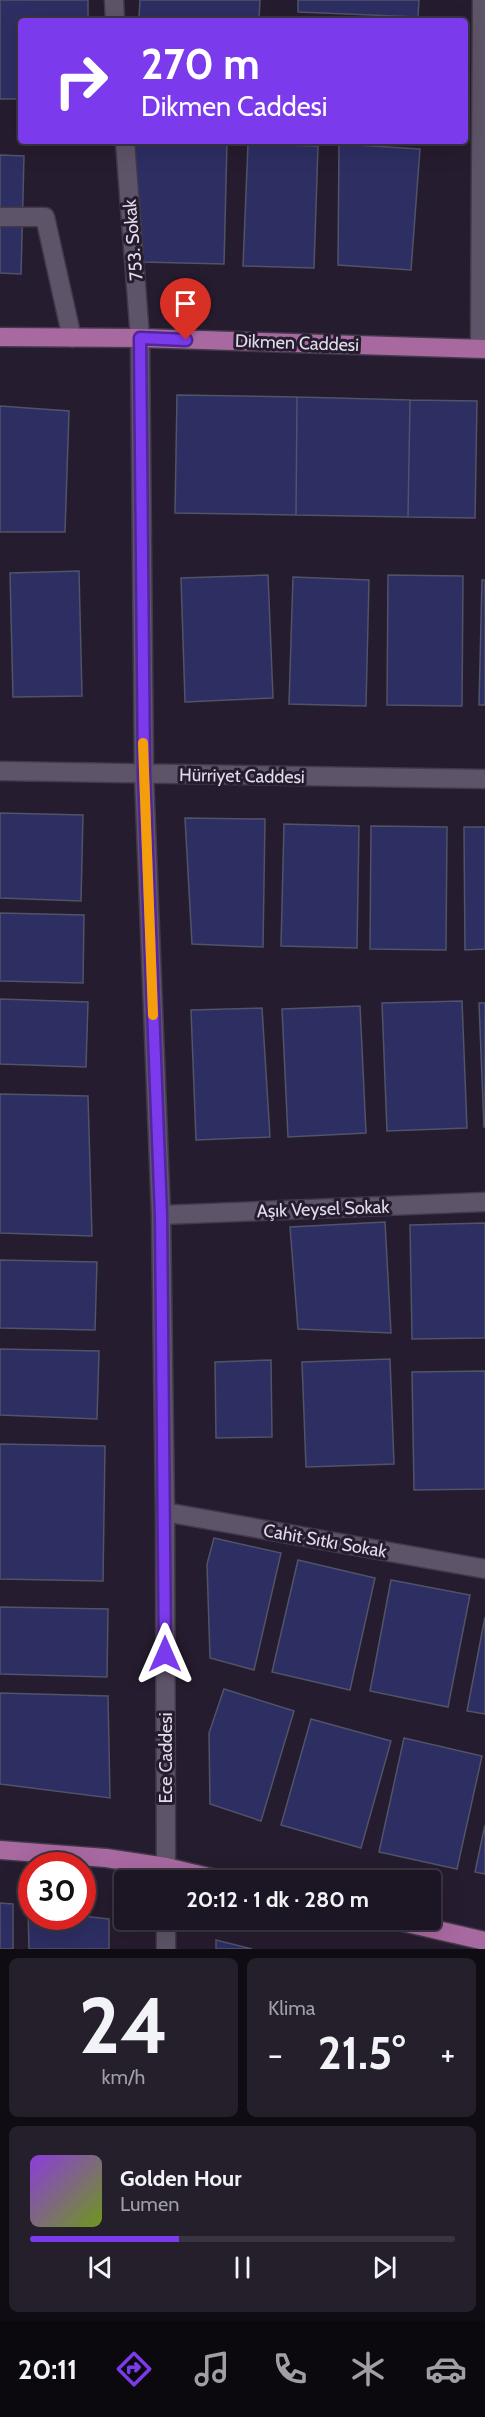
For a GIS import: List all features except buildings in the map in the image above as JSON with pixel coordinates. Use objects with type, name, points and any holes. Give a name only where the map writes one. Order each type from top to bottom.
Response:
[{"type":"main road","name":"Dikmen Caddesi","points":[[0,337],[140,338],[482,349]]},
{"type":"main road","points":[[0,1850],[106,1858],[151,1870]]},
{"type":"main road","points":[[437,1930],[485,1941]]},
{"type":"street","points":[[114,0],[115,18]]},
{"type":"street","points":[[482,0],[482,349]]},
{"type":"street","name":"753. Sokak","points":[[125,144],[140,338]]},
{"type":"street","points":[[0,217],[45,217],[72,338]]},
{"type":"street","name":"Ece Caddesi","points":[[140,338],[144,775],[161,1215],[166,1870]]},
{"type":"street","name":"Hürriyet Caddesi","points":[[0,771],[485,779]]},
{"type":"street","name":"Aşık Veysel Sokak","points":[[161,1215],[485,1202]]},
{"type":"street","name":"Cahit Sıtkı Sokak","points":[[165,1512],[485,1569]]},
{"type":"street","points":[[166,1930],[166,1949]]},
{"type":"slow traffic","points":[[143,743],[153,1015]]},
{"type":"route","points":[[165,1654],[161,1215],[144,775],[140,338],[186,340]]}]
